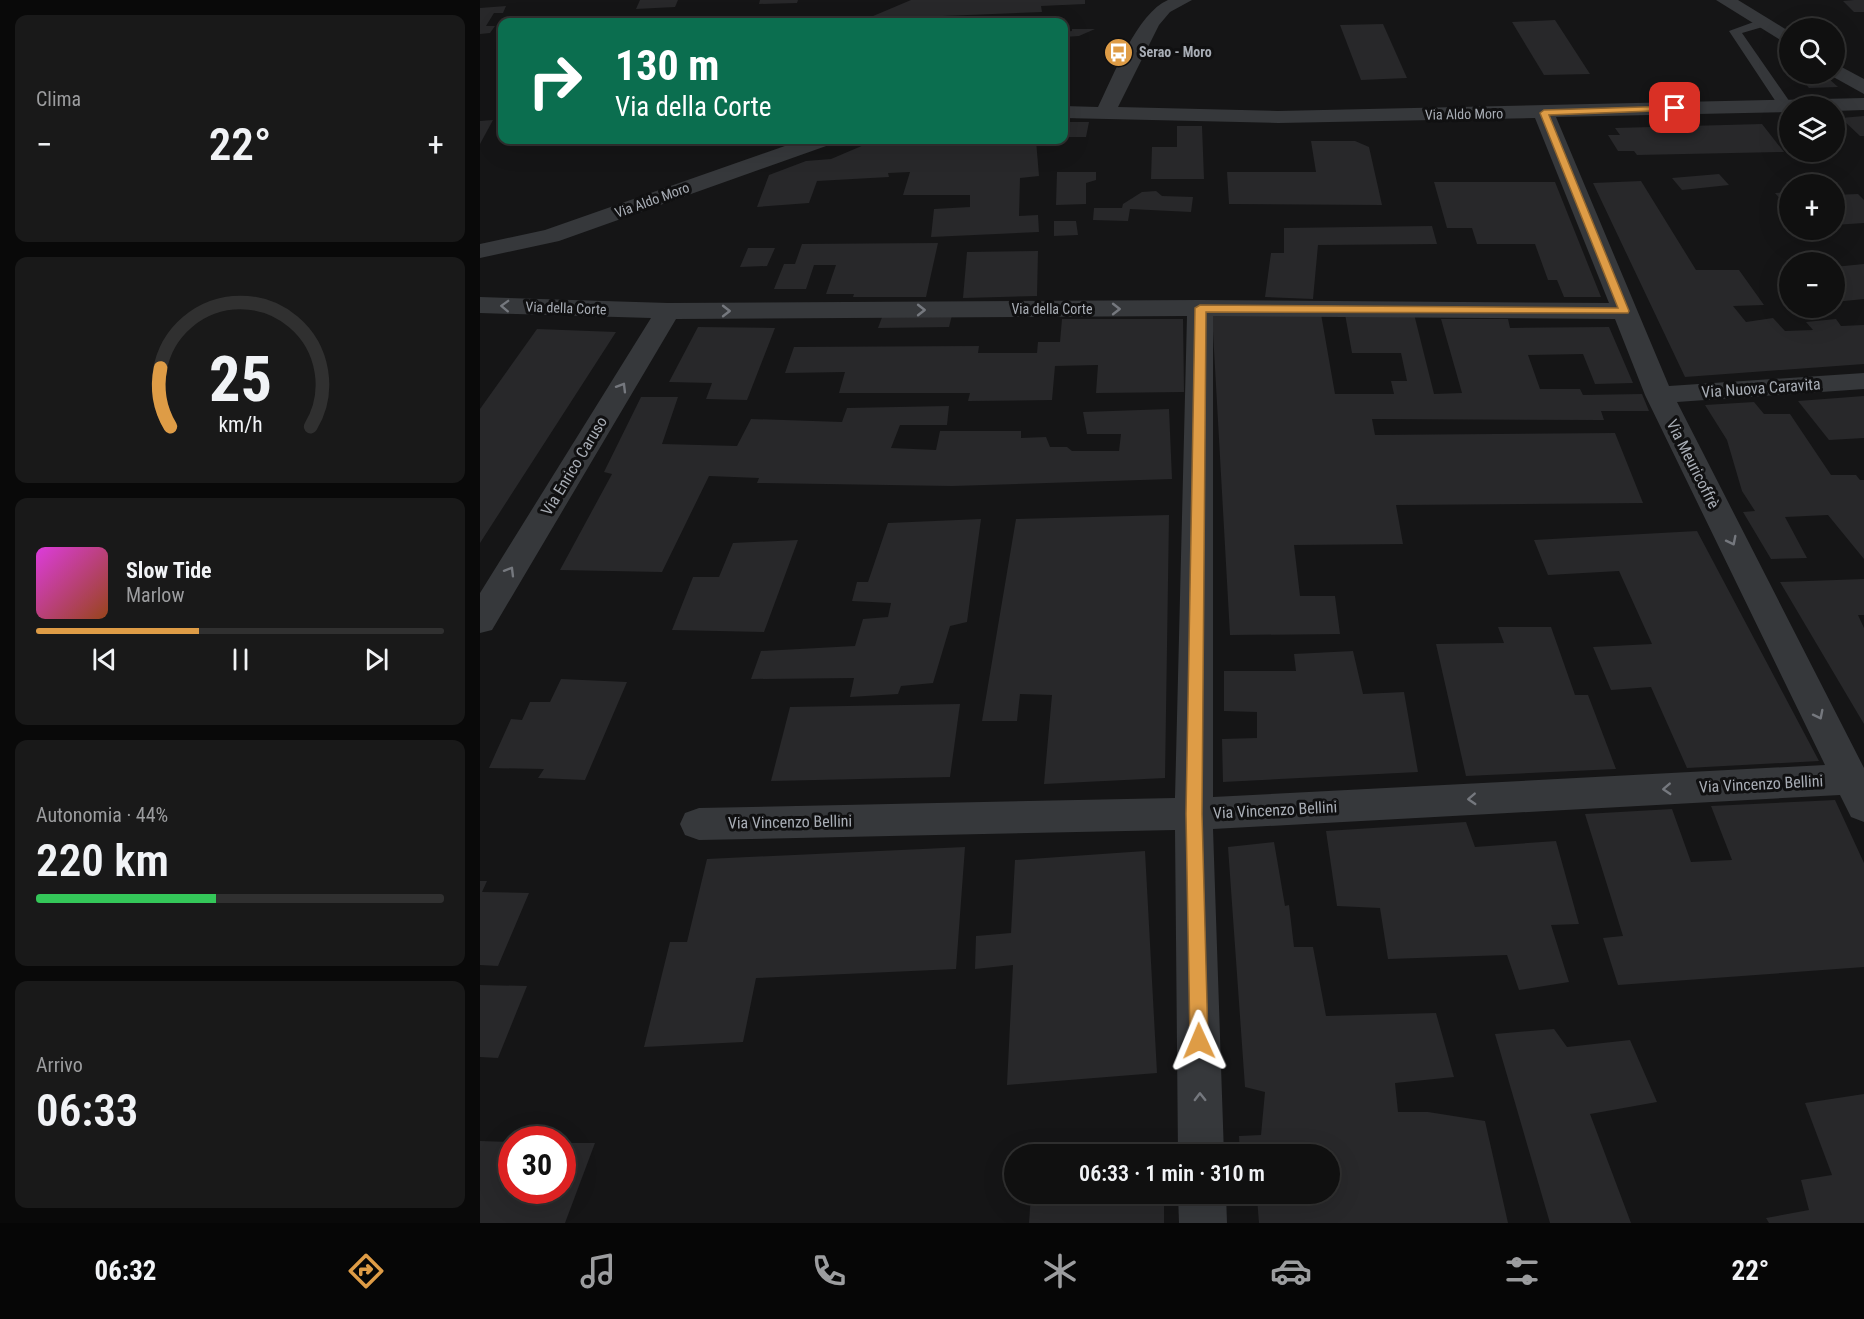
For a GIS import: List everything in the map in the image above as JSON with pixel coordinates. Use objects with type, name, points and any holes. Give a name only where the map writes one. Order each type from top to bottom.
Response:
[{"type":"street","points":[[1105,113],[1151,22],[1164,8],[1183,0]]},
{"type":"street","points":[[1725,0],[1779,33]]},
{"type":"street","points":[[1845,76],[1864,88]]},
{"type":"street","name":"Via Aldo Moro","points":[[1845,104],[1864,104]]},
{"type":"street","name":"Via Aldo Moro","points":[[1068,112],[1278,117],[1544,113],[1779,105]]},
{"type":"street","name":"Via Meuricoffrè","points":[[1544,113],[1659,395],[1858,793]]},
{"type":"street","name":"Via Aldo Moro","points":[[480,251],[551,236],[810,144]]},
{"type":"street","name":"Via della Corte","points":[[480,305],[668,311],[1200,308],[1624,311]]},
{"type":"street","points":[[1200,308],[1194,814],[1201,1144]]},
{"type":"street","name":"Via Enrico Caruso","points":[[480,621],[668,311]]},
{"type":"street","name":"Via Nuova Caravita","points":[[1659,395],[1864,381]]},
{"type":"street","name":"Via Vincenzo Bellini","points":[[699,824],[1194,814],[1858,793]]},
{"type":"street","points":[[1202,1204],[1203,1223]]},
{"type":"lane","points":[[1762,23],[1735,31],[1779,96]]},
{"type":"building","points":[[640,0],[678,0],[675,7],[636,9]]},
{"type":"building","points":[[760,0],[798,0],[797,3],[759,4]]},
{"type":"building","points":[[911,0],[1085,0],[1085,4],[1041,6],[1042,12],[938,18],[868,18]]},
{"type":"building","points":[[1864,0],[1864,12],[1854,12],[1843,1]]},
{"type":"building","points":[[506,6],[503,13],[494,13],[486,26],[495,26],[490,33],[480,34],[480,8]]},
{"type":"building","points":[[1555,20],[1590,74],[1544,75],[1512,22]]},
{"type":"building","points":[[1383,24],[1407,78],[1361,80],[1340,25]]},
{"type":"building","points":[[1072,29],[1095,29],[1079,36],[1068,37],[1068,32]]},
{"type":"building","points":[[1806,84],[1835,84],[1838,87],[1809,88]]},
{"type":"building","points":[[1864,116],[1864,136],[1860,136],[1845,122],[1845,118]]},
{"type":"building","points":[[493,120],[480,144],[480,121]]},
{"type":"building","points":[[1068,122],[1089,122],[1086,137],[1068,137]]},
{"type":"building","points":[[1762,124],[1779,146],[1779,152],[1637,155],[1634,151],[1618,151],[1608,135],[1620,135],[1615,128]]},
{"type":"building","points":[[1177,126],[1202,126],[1204,179],[1151,179],[1152,147],[1177,147]]},
{"type":"building","points":[[1311,141],[1355,141],[1369,147],[1382,205],[1229,204],[1227,172],[1316,172]]},
{"type":"building","points":[[866,144],[1036,144],[1039,176],[1020,178],[1019,216],[1038,215],[1039,232],[931,237],[934,209],[970,207],[970,195],[903,195],[910,172],[888,173],[889,177],[817,181],[809,203],[757,207],[769,175],[806,161],[831,159]]},
{"type":"building","points":[[1057,172],[1096,172],[1096,180],[1086,183],[1086,204],[1056,205]]},
{"type":"building","points":[[1719,174],[1729,185],[1682,190],[1672,178]]},
{"type":"building","points":[[1641,181],[1696,270],[1739,270],[1764,305],[1733,306],[1746,322],[1773,318],[1785,331],[1813,330],[1806,322],[1836,319],[1841,326],[1864,325],[1864,364],[1685,377],[1593,183]]},
{"type":"building","points":[[1434,182],[1555,182],[1601,297],[1564,297],[1557,280],[1548,280],[1535,244],[1477,244],[1472,228],[1447,228]]},
{"type":"building","points":[[1156,191],[1162,196],[1193,197],[1191,212],[1130,209],[1128,221],[1093,220],[1094,208],[1122,208],[1123,204],[1142,192]]},
{"type":"building","points":[[1858,194],[1864,200],[1864,223],[1845,224],[1845,195]]},
{"type":"building","points":[[1054,221],[1076,221],[1078,235],[1054,236]]},
{"type":"building","points":[[1432,226],[1437,244],[1318,245],[1313,299],[1265,297],[1271,253],[1284,253],[1284,228]]},
{"type":"building","points":[[938,243],[926,297],[853,297],[854,294],[826,294],[836,265],[814,265],[806,289],[774,289],[784,264],[795,264],[802,244]]},
{"type":"building","points":[[748,248],[775,248],[767,266],[740,267]]},
{"type":"building","points":[[1038,251],[1037,296],[963,298],[967,252]]},
{"type":"building","points":[[1864,264],[1864,299],[1845,301],[1845,266]]},
{"type":"building","points":[[953,311],[949,327],[878,328],[884,312]]},
{"type":"building","points":[[1212,314],[1321,314],[1335,394],[1394,394],[1391,381],[1407,381],[1401,353],[1352,353],[1345,314],[1414,314],[1434,394],[1462,393],[1441,319],[1508,319],[1510,328],[1609,327],[1633,383],[1595,384],[1583,354],[1528,355],[1540,389],[1580,389],[1583,395],[1642,394],[1649,411],[1601,411],[1604,420],[1372,419],[1375,435],[1615,433],[1643,503],[1396,505],[1403,544],[1294,545],[1300,596],[1335,596],[1340,634],[1230,635]]},
{"type":"building","points":[[1062,319],[1183,319],[1184,392],[1096,393],[1098,365],[1055,366],[1052,400],[968,401],[970,393],[839,393],[845,372],[785,373],[794,347],[979,346],[978,353],[1037,353],[1038,342],[1060,342]]},
{"type":"building","points":[[698,327],[775,328],[747,400],[706,399],[712,383],[669,382]]},
{"type":"building","points":[[537,329],[616,332],[480,543],[480,409]]},
{"type":"building","points":[[1864,396],[1864,438],[1829,440],[1798,401]]},
{"type":"building","points":[[641,397],[678,397],[662,444],[737,446],[751,419],[842,422],[847,408],[949,406],[947,425],[900,425],[891,448],[936,450],[940,431],[1021,431],[1021,438],[1046,437],[1050,447],[1067,447],[1072,451],[1119,451],[1121,434],[1087,434],[1083,412],[1169,409],[1172,479],[952,486],[757,483],[759,478],[709,476],[662,572],[560,570],[612,474],[604,472]]},
{"type":"building","points":[[1754,402],[1764,414],[1790,414],[1831,475],[1856,475],[1860,480],[1864,480],[1864,559],[1828,515],[1785,517],[1807,558],[1771,559],[1743,512],[1755,511],[1742,491],[1727,440],[1705,405]]},
{"type":"building","points":[[1169,515],[1165,778],[1044,784],[1052,695],[1020,694],[1017,721],[982,721],[1016,519]]},
{"type":"building","points":[[981,519],[967,622],[950,626],[933,683],[901,686],[898,694],[850,697],[854,678],[751,679],[761,651],[855,646],[863,619],[888,617],[891,603],[852,601],[857,582],[868,582],[888,523]]},
{"type":"building","points":[[1697,531],[1819,761],[1687,768],[1651,687],[1611,690],[1593,647],[1652,644],[1619,571],[1548,575],[1534,540]]},
{"type":"building","points":[[798,540],[764,632],[672,630],[693,577],[719,577],[733,543]]},
{"type":"building","points":[[1864,579],[1864,615],[1858,615],[1864,628],[1864,724],[1780,582]]},
{"type":"building","points":[[1498,627],[1551,627],[1575,695],[1588,695],[1616,769],[1466,776],[1436,644],[1504,643]]},
{"type":"building","points":[[1353,651],[1363,694],[1404,692],[1418,772],[1223,782],[1222,739],[1257,738],[1257,712],[1224,711],[1224,671],[1296,671],[1294,654]]},
{"type":"building","points":[[561,679],[627,682],[585,780],[538,778],[544,769],[489,768],[511,719],[522,720],[530,702],[550,702]]},
{"type":"building","points":[[960,704],[950,777],[771,781],[790,707]]},
{"type":"building","points":[[1835,800],[1864,863],[1864,967],[1618,985],[1603,938],[1623,936],[1585,814],[1672,809],[1691,862],[1732,860],[1711,806]]},
{"type":"building","points":[[1466,822],[1475,847],[1556,841],[1579,924],[1551,925],[1569,982],[1519,990],[1507,955],[1388,959],[1380,908],[1337,906],[1326,831]]},
{"type":"building","points":[[1274,842],[1285,906],[1289,905],[1294,947],[1313,947],[1326,1016],[1436,1013],[1454,1077],[1395,1083],[1398,1112],[1428,1112],[1485,1121],[1508,1223],[1259,1223],[1257,1204],[1340,1204],[1340,1144],[1239,1144],[1239,1136],[1261,1135],[1265,1092],[1245,1087],[1228,847]]},
{"type":"building","points":[[965,847],[956,969],[756,978],[743,1042],[644,1047],[670,942],[687,942],[707,859]]},
{"type":"building","points":[[1145,851],[1157,1073],[1007,1085],[1013,965],[975,969],[976,936],[1011,933],[1015,860]]},
{"type":"building","points":[[480,881],[487,881],[482,892],[529,893],[498,966],[480,965]]},
{"type":"building","points":[[480,985],[527,986],[498,1058],[480,1057]]},
{"type":"building","points":[[1554,1029],[1567,1047],[1630,1040],[1657,1102],[1590,1114],[1631,1223],[1550,1223],[1495,1034]]},
{"type":"building","points":[[1864,1094],[1864,1223],[1769,1223],[1766,1218],[1809,1210],[1801,1180],[1832,1175],[1805,1103]]},
{"type":"building","points":[[480,1141],[498,1142],[498,1204],[572,1204],[565,1223],[480,1223]]},
{"type":"building","points":[[576,1143],[595,1143],[576,1194]]},
{"type":"building","points":[[1030,1204],[1164,1204],[1164,1223],[1029,1223]]},
{"type":"place","name":"Serao - Moro","points":[[1118,52]]},
{"type":"route","points":[[1199,1041],[1194,814],[1200,308],[1624,311],[1544,113],[1675,108]]}]
